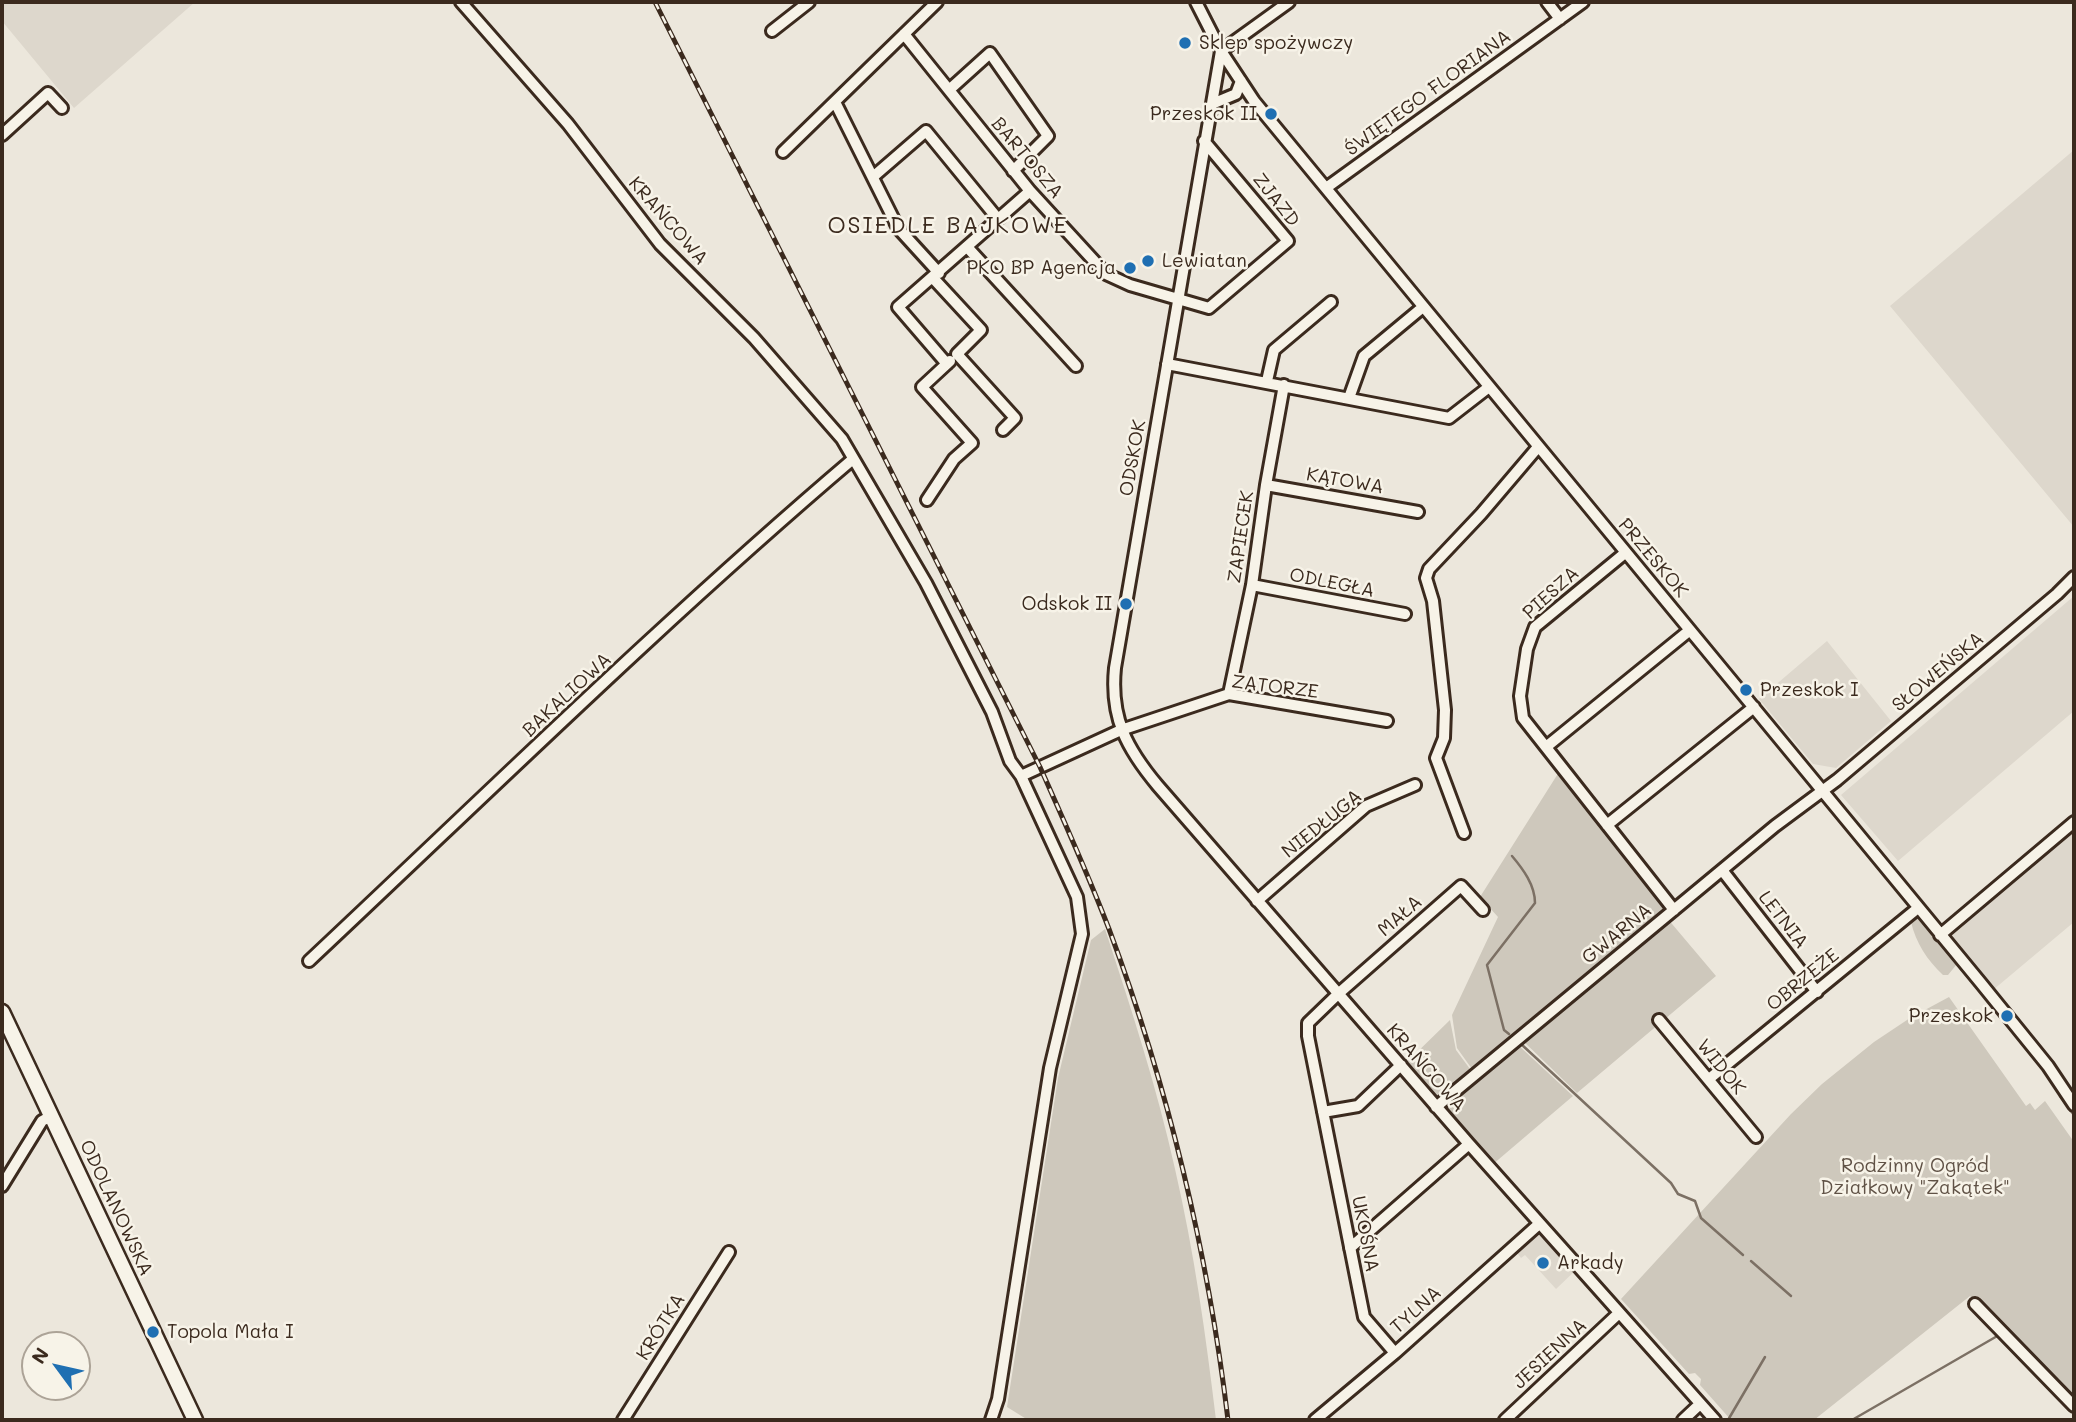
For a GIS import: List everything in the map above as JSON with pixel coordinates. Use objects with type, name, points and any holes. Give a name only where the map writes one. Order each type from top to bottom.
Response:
[{"type":"main road","name":"ODOLANOWSKA","points":[[2,1012],[195,1420]]},
{"type":"street","name":"KRAŃCOWA","points":[[460,2],[568,124],[660,244],[754,338],[842,439],[926,583],[992,712],[1010,761],[1021,776],[1077,897],[1082,934],[1050,1068],[993,1416]]},
{"type":"street","points":[[772,31],[809,2]]},
{"type":"street","points":[[783,152],[937,2]]},
{"type":"street","name":"PRZESKOK","points":[[1196,2],[1221,51],[1254,101],[2048,1066],[2074,1105]]},
{"type":"street","points":[[1221,51],[1289,2]]},
{"type":"street","points":[[1547,2],[1560,19]]},
{"type":"street","name":"ŚWIĘTEGO FLORIANA","points":[[1326,188],[1583,2]]},
{"type":"street","name":"BARTOSZA","points":[[904,34],[1030,191],[1106,274],[1130,285],[1178,298]]},
{"type":"street","name":"ODSKOK","points":[[1121,730],[1114,696],[1115,668],[1221,51]]},
{"type":"street","points":[[949,90],[990,52],[1048,136],[1013,170]]},
{"type":"street","points":[[1212,104],[1229,97],[1239,90],[1238,77],[1227,70],[1215,81],[1217,92],[1229,97],[1254,101]]},
{"type":"street","points":[[2,135],[48,93],[62,108]]},
{"type":"street","points":[[835,102],[898,228],[981,330],[922,387],[972,443],[954,459],[927,500]]},
{"type":"street","points":[[874,176],[926,131],[998,219]]},
{"type":"street","name":"ZJAZD","points":[[1178,298],[1209,307],[1288,241],[1204,141]]},
{"type":"street","points":[[947,364],[898,307],[1030,191]]},
{"type":"street","points":[[968,248],[1076,366]]},
{"type":"street","points":[[1267,381],[1274,351],[1331,302]]},
{"type":"street","points":[[1349,398],[1363,356],[1423,307]]},
{"type":"street","points":[[957,354],[1015,418],[1003,430]]},
{"type":"street","points":[[1167,364],[1267,381],[1449,418],[1489,387]]},
{"type":"street","name":"ZAPIECEK","points":[[1229,695],[1252,585],[1284,385]]},
{"type":"street","points":[[1464,833],[1436,758],[1444,738],[1445,710],[1434,611],[1426,578],[1429,569],[1538,447]]},
{"type":"street","name":"BAKALIOWA","points":[[309,961],[782,519],[853,459]]},
{"type":"street","name":"KĄTOWA","points":[[1266,485],[1418,512]]},
{"type":"street","name":"PIESZA","points":[[1625,553],[1541,621],[1531,635],[1520,708],[1523,718],[1674,910]]},
{"type":"street","name":"SŁOWEŃSKA","points":[[1822,790],[2074,577]]},
{"type":"street","name":"ODLEGŁA","points":[[1252,585],[1405,614]]},
{"type":"street","points":[[1546,747],[1690,630]]},
{"type":"street","name":"ZATORZE","points":[[1121,730],[1229,695],[1387,721]]},
{"type":"street","points":[[1607,825],[1754,707]]},
{"type":"street","name":"KRAŃCOWA","points":[[1121,730],[1136,760],[1257,901],[1539,1224],[1715,1420]]},
{"type":"street","points":[[1021,776],[1121,730]]},
{"type":"street","name":"NIEDŁUGA","points":[[1257,901],[1366,806],[1415,785]]},
{"type":"street","name":"GWARNA","points":[[1436,1107],[1822,790]]},
{"type":"street","points":[[1940,934],[2074,822]]},
{"type":"street","name":"LETNIA","points":[[1722,870],[1817,992]]},
{"type":"street","name":"MAŁA","points":[[1338,994],[1461,886],[1483,910]]},
{"type":"street","name":"OBRZEŻE","points":[[1709,1079],[1918,908]]},
{"type":"street","name":"UKOŚNA","points":[[1338,994],[1312,1018],[1307,1029],[1364,1317],[1395,1353]]},
{"type":"street","name":"WIDOK","points":[[1659,1020],[1756,1138]]},
{"type":"street","points":[[1323,1112],[1358,1106],[1401,1065]]},
{"type":"street","points":[[2,1186],[42,1121],[51,1116]]},
{"type":"street","points":[[1350,1248],[1469,1144]]},
{"type":"street","name":"TYLNA","points":[[1315,1420],[1395,1353],[1539,1224]]},
{"type":"street","name":"KRÓTKA","points":[[623,1420],[729,1252]]},
{"type":"street","points":[[1975,1304],[2074,1405]]},
{"type":"street","name":"JESIENNA","points":[[1505,1420],[1619,1313]]},
{"type":"street","points":[[1683,1420],[1700,1404]]},
{"type":"shaded area","points":[[2,2],[195,2],[74,108],[2,21]]},
{"type":"shaded area","points":[[2074,150],[2074,527],[1890,306]]},
{"type":"shaded area","points":[[2074,596],[2074,711],[1898,861],[1841,795]]},
{"type":"shaded area","points":[[1827,641],[1891,721],[1836,768],[1813,764],[1759,699]]},
{"type":"shaded area","points":[[2074,830],[2074,922],[1993,990],[1948,933]]},
{"type":"shaded area","points":[[1539,1225],[1578,1268],[1556,1289],[1525,1255],[1521,1258],[1513,1248]]},
{"type":"green space","points":[[1559,772],[1666,907],[1472,1069],[1457,1048],[1452,1015],[1498,917],[1480,897]]},
{"type":"green space","points":[[1667,918],[1716,976],[1577,1093],[1521,1039]]},
{"type":"green space","points":[[1916,918],[1921,919],[1957,964],[1948,975],[1943,975],[1937,969],[1919,944],[1911,922]]},
{"type":"green space","points":[[1105,929],[1152,1078],[1175,1169],[1199,1294],[1216,1420],[1028,1420],[1007,1407],[1058,1078],[1091,940]]},
{"type":"green space","name":"Rodzinny Ogród Działkowy \"Zakątek\"","points":[[1949,997],[2026,1106],[2030,1103],[2035,1110],[2045,1101],[2074,1142],[2074,1401],[1970,1296],[1814,1420],[1731,1420],[1700,1385],[1701,1379],[1695,1373],[1689,1374],[1621,1299],[1791,1114],[1822,1084],[1874,1042]]},
{"type":"green space","points":[[1450,1020],[1456,1050],[1470,1069],[1436,1099],[1406,1063]]},
{"type":"green space","points":[[1516,1043],[1573,1096],[1492,1165],[1442,1105]]},
{"type":"waterway","points":[[1509,1034],[1504,1030],[1487,965],[1535,903],[1531,884],[1512,856]]},
{"type":"waterway","points":[[1521,1044],[1671,1183],[1678,1194],[1695,1201],[1701,1218],[1743,1255]]},
{"type":"waterway","points":[[2060,1096],[2074,1115]]},
{"type":"waterway","points":[[1751,1261],[1791,1296]]},
{"type":"waterway","points":[[1852,1420],[1999,1335]]},
{"type":"waterway","points":[[1728,1420],[1765,1357]]},
{"type":"railway","points":[[655,2],[1040,767],[1101,908],[1150,1049],[1183,1171],[1209,1295],[1228,1420]]},
{"type":"place","name":"Sklep spożywczy","points":[[1185,43]]},
{"type":"place","name":"Przeskok II","points":[[1271,114]]},
{"type":"place","name":"Lewiatan","points":[[1148,261]]},
{"type":"place","name":"PKO BP Agencja","points":[[1130,268]]},
{"type":"place","name":"Odskok II","points":[[1126,604]]},
{"type":"place","name":"Przeskok I","points":[[1746,690]]},
{"type":"place","name":"Przeskok","points":[[2007,1016]]},
{"type":"place","name":"Arkady","points":[[1543,1263]]},
{"type":"place","name":"Topola Mała I","points":[[153,1332]]},
{"type":"district","name":"OSIEDLE BAJKOWE","points":[[948,226]]}]
